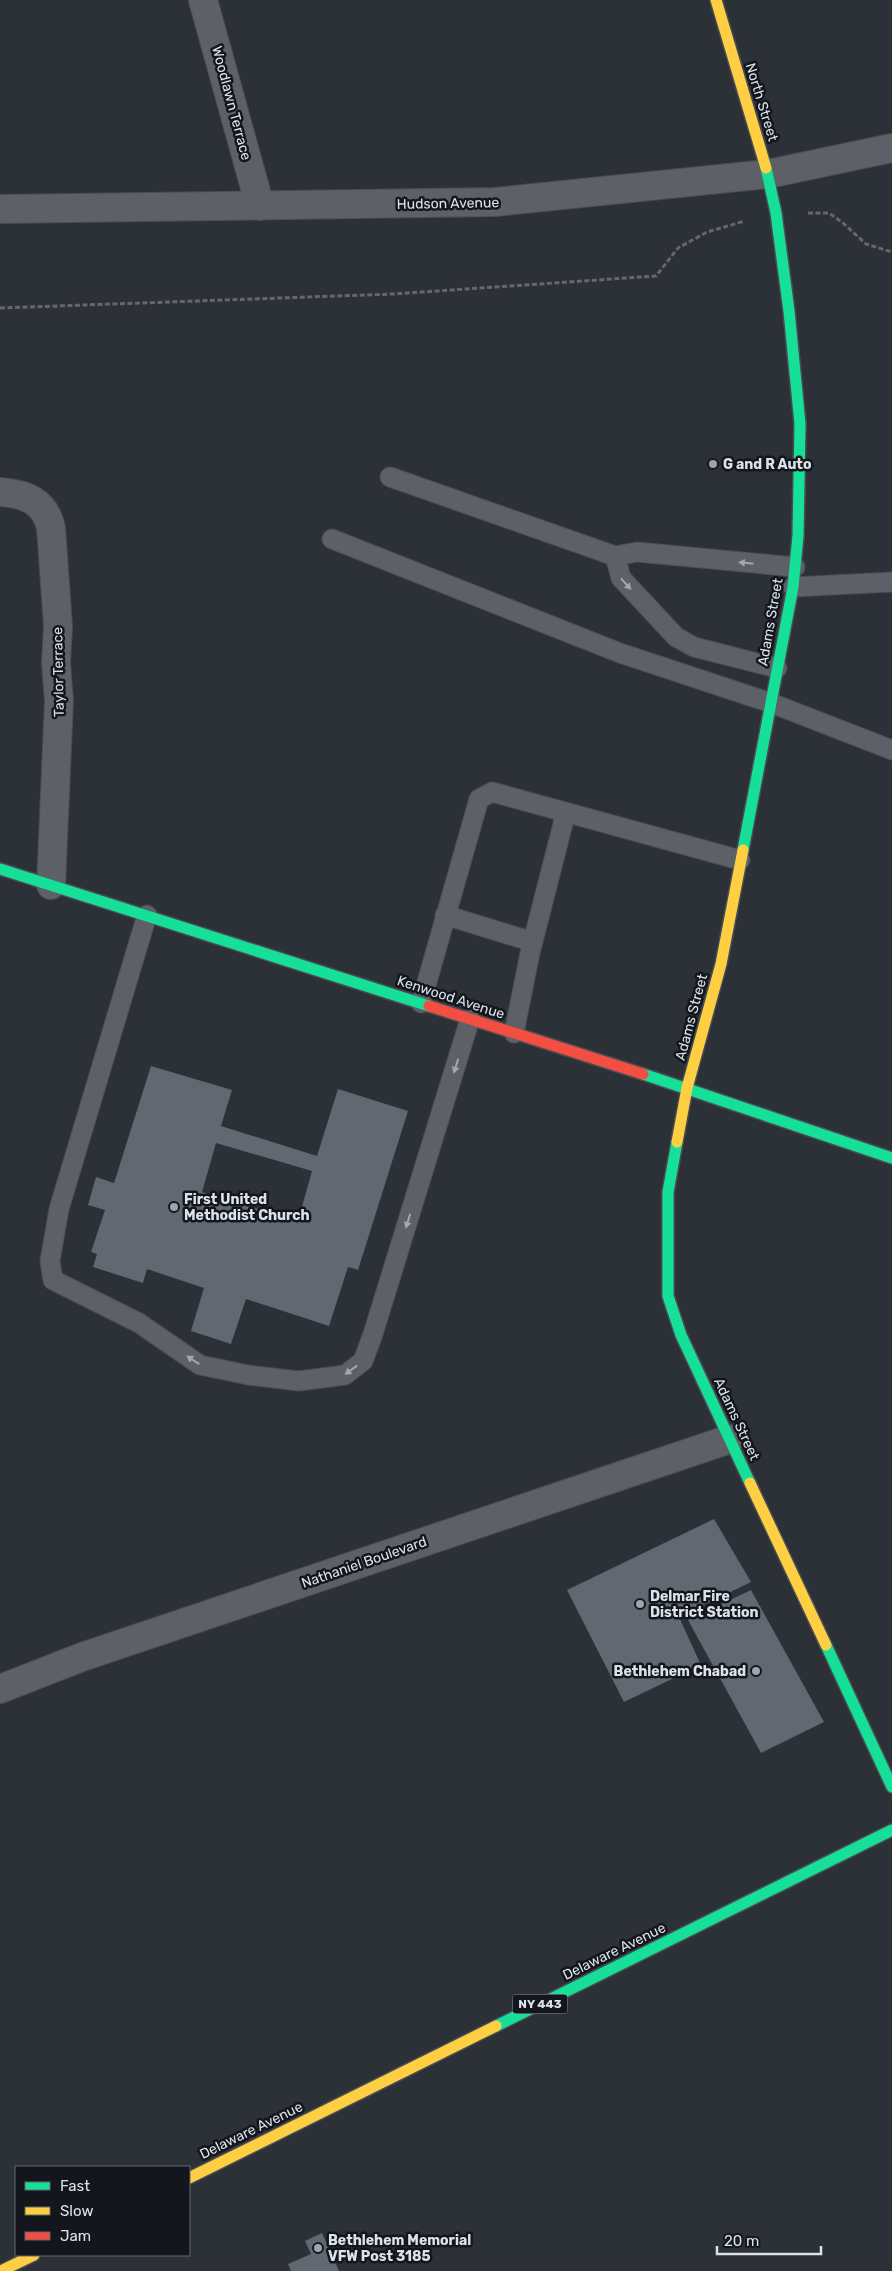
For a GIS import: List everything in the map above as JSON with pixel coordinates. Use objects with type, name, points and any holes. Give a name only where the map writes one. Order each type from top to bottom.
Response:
[{"type":"street","name":"Woodlawn Terrace","points":[[204,0],[260,206]]},
{"type":"street","name":"North Street","points":[[716,0],[768,174],[776,213]]},
{"type":"street","name":"Hudson Avenue","points":[[0,209],[495,202],[768,174],[892,148]]},
{"type":"street","name":"Adams Street","points":[[776,213],[790,321],[800,424],[798,536],[795,567],[778,668],[721,964],[687,1088],[668,1192],[668,1296],[681,1336],[892,1787]]},
{"type":"street","name":"Taylor Terrace","points":[[0,492],[28,496],[48,514],[51,528],[58,626],[56,662],[60,701],[51,884]]},
{"type":"street","name":"Kenwood Avenue","points":[[0,869],[687,1088],[892,1158]]},
{"type":"street","name":"Nathaniel Boulevard","points":[[0,1689],[82,1657],[730,1439]]},
{"type":"street","name":"Delaware Avenue","points":[[190,2178],[892,1830]]},
{"type":"street","points":[[1,2271],[32,2256]]},
{"type":"lane","points":[[390,478],[615,556],[637,552],[795,567]]},
{"type":"lane","points":[[332,539],[620,653],[771,703],[892,750]]},
{"type":"lane","points":[[615,556],[621,578],[676,637],[694,647],[778,668]]},
{"type":"lane","points":[[793,587],[892,582]]},
{"type":"lane","points":[[421,1003],[478,799],[492,792],[740,860]]},
{"type":"lane","points":[[514,1033],[566,812]]},
{"type":"lane","points":[[147,915],[59,1209],[50,1260],[53,1280],[139,1323],[200,1365],[248,1375],[299,1381],[345,1375],[363,1361],[470,1019]]},
{"type":"lane","points":[[445,915],[534,942]]},
{"type":"path","points":[[813,213],[829,213],[866,244],[892,252]]},
{"type":"path","points":[[0,308],[393,294],[656,276],[678,248],[707,232],[734,223]]},
{"type":"building","name":"First United Methodist Church","points":[[151,1066],[232,1090],[221,1126],[317,1156],[338,1089],[408,1111],[358,1270],[348,1267],[329,1326],[246,1299],[231,1344],[191,1331],[204,1288],[147,1269],[143,1283],[93,1267],[97,1254],[91,1252],[105,1210],[88,1205],[96,1177],[114,1183]],"holes":[[[216,1143],[312,1171],[298,1221],[202,1192]]]},
{"type":"building","name":"Delmar Fire District Station","points":[[714,1519],[751,1582],[679,1617],[701,1665],[624,1702],[567,1590]]},
{"type":"building","name":"Bethlehem Chabad","points":[[751,1590],[824,1722],[761,1753],[688,1620]]},
{"type":"building","name":"Bethlehem Memorial VFW Post 3185","points":[[322,2233],[339,2271],[291,2271],[288,2264],[311,2254],[305,2241]]},
{"type":"traffic: fast","points":[[743,850],[793,587],[798,536],[800,424],[789,311],[776,213],[766,168]]},
{"type":"traffic: fast","points":[[0,869],[429,1006]]},
{"type":"traffic: fast","points":[[643,1074],[892,1158]]},
{"type":"traffic: fast","points":[[677,1142],[668,1192],[668,1296],[681,1335],[750,1483]]},
{"type":"traffic: fast","points":[[826,1645],[892,1787]]},
{"type":"traffic: fast","points":[[496,2026],[892,1830]]},
{"type":"traffic: slow","points":[[716,0],[766,168]]},
{"type":"traffic: slow","points":[[677,1142],[687,1088],[721,964],[743,850]]},
{"type":"traffic: slow","points":[[750,1483],[826,1645]]},
{"type":"traffic: slow","points":[[190,2178],[496,2026]]},
{"type":"traffic: slow","points":[[1,2271],[32,2256]]},
{"type":"traffic: jam","points":[[429,1006],[643,1074]]},
{"type":"place","name":"G and R Auto","points":[[713,464]]},
{"type":"place","name":"First United Methodist Church","points":[[174,1207]]},
{"type":"place","name":"Delmar Fire District Station","points":[[640,1604]]},
{"type":"place","name":"Bethlehem Chabad","points":[[756,1671]]},
{"type":"place","name":"Bethlehem Memorial VFW Post 3185","points":[[318,2248]]}]
